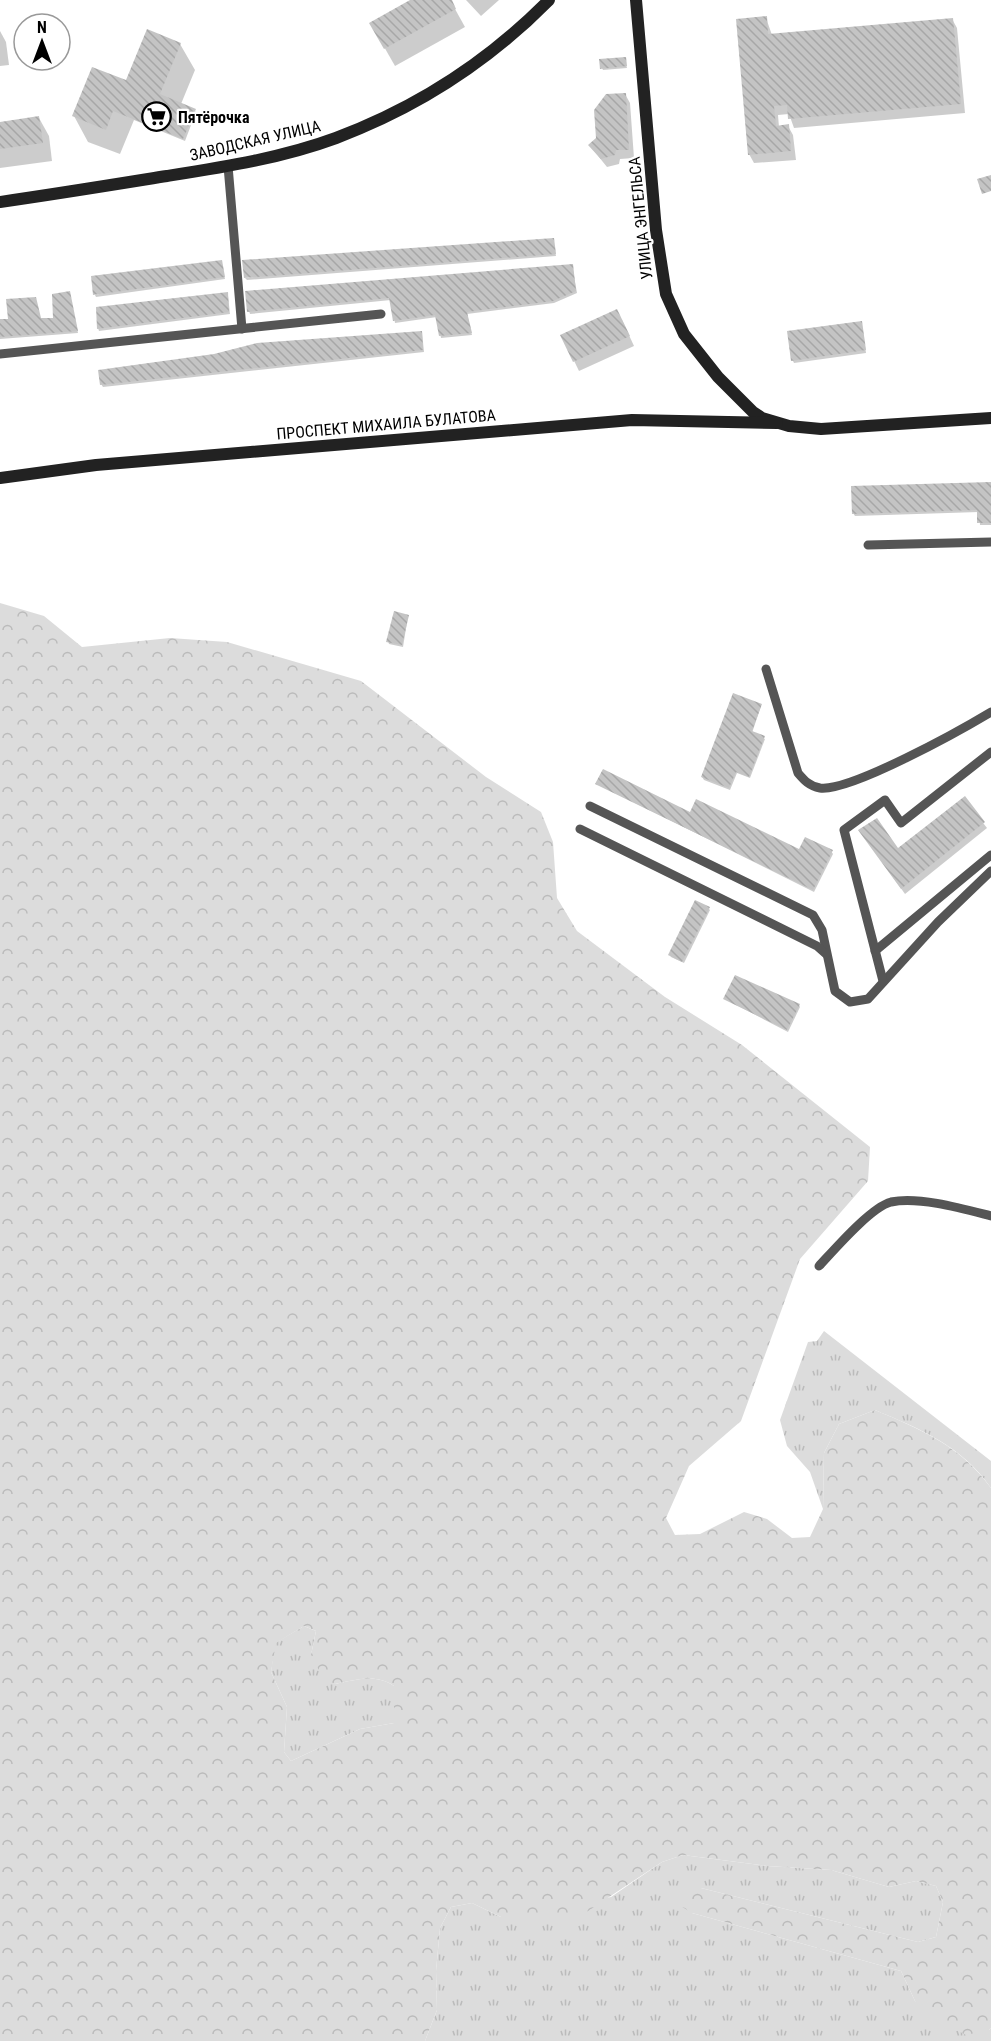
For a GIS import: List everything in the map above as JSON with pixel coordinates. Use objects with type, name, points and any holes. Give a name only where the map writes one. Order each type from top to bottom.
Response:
[{"type":"street","name":"ЗАВОДСКАЯ УЛИЦА","points":[[0,202],[228,166],[287,153],[337,138],[426,96],[498,49],[549,0]]},
{"type":"street","name":"УЛИЦА ЭНГЕЛЬСА","points":[[636,0],[656,230],[666,294],[684,334],[706,364],[753,412],[777,423],[820,429],[991,418]]},
{"type":"street","name":"ПРОСПЕКТ МИХАИЛА БУЛАТОВА","points":[[0,478],[96,465],[632,420],[777,423]]},
{"type":"lane","points":[[228,166],[243,329]]},
{"type":"lane","points":[[0,354],[381,314]]},
{"type":"lane","points":[[868,545],[991,542]]},
{"type":"lane","points":[[766,669],[798,773],[807,784],[821,788],[863,779],[991,712]]},
{"type":"lane","points":[[883,981],[844,833],[846,826],[885,800],[901,823],[991,752]]},
{"type":"lane","points":[[590,806],[813,915],[822,930],[835,991],[850,1002],[868,999],[938,922],[991,871]]},
{"type":"lane","points":[[580,829],[817,946],[827,956]]},
{"type":"lane","points":[[875,951],[991,855]]},
{"type":"lane","points":[[819,1266],[853,1230],[890,1202],[947,1204],[991,1216]]},
{"type":"green space","points":[[0,603],[44,616],[82,647],[170,638],[227,642],[361,681],[486,777],[541,812],[553,842],[557,898],[577,931],[665,997],[742,1045],[870,1147],[868,1181],[800,1259],[741,1421],[689,1466],[666,1518],[675,1535],[700,1534],[744,1512],[767,1519],[792,1538],[810,1537],[823,1509],[824,1453],[839,1424],[875,1410],[924,1432],[954,1450],[979,1473],[991,1488],[991,2028],[966,2035],[933,2018],[915,2001],[901,1971],[692,1913],[676,1903],[675,1894],[683,1887],[701,1888],[918,1942],[936,1937],[943,1902],[936,1886],[916,1881],[889,1887],[831,1870],[767,1866],[683,1855],[662,1862],[579,1917],[501,1917],[472,1903],[451,1907],[440,1928],[436,1971],[437,2010],[425,2041],[0,2041]],"holes":[[[304,1626],[316,1631],[311,1655],[323,1678],[335,1684],[358,1679],[373,1679],[394,1686],[394,1723],[360,1729],[291,1761],[284,1752],[287,1707],[271,1672],[276,1643]]]},
{"type":"green space","points":[[824,1331],[991,1461],[991,1488],[967,1460],[954,1450],[924,1432],[875,1410],[839,1424],[824,1453],[823,1509],[810,1472],[787,1446],[780,1420],[808,1342],[817,1341]]},
{"type":"green space","points":[[304,1626],[316,1631],[311,1655],[335,1684],[358,1679],[373,1679],[394,1686],[394,1723],[360,1729],[291,1761],[284,1752],[287,1707],[271,1672],[275,1643]]},
{"type":"green space","points":[[683,1855],[767,1866],[831,1870],[889,1887],[916,1881],[936,1886],[943,1902],[936,1937],[918,1942],[701,1888],[692,1913],[901,1971],[915,2001],[989,2030],[991,2028],[991,2041],[425,2041],[437,2010],[436,1971],[440,1928],[451,1907],[472,1903],[501,1917],[611,1897],[662,1862]]},
{"type":"building","points":[[410,0],[452,0],[456,9],[384,49],[369,23]]},
{"type":"building","points":[[767,16],[768,34],[953,18],[961,104],[788,119],[787,105],[774,106],[776,126],[789,124],[791,151],[748,155],[736,19]]},
{"type":"building","points":[[147,29],[181,43],[160,94],[196,109],[183,139],[113,111],[106,130],[72,116],[92,67],[126,80]]},
{"type":"building","points":[[626,57],[627,66],[600,69],[599,59]]},
{"type":"building","points":[[626,93],[629,150],[616,150],[615,155],[601,159],[588,145],[596,138],[594,110],[606,94]]},
{"type":"building","points":[[39,116],[43,143],[0,149],[0,122]]},
{"type":"building","points":[[991,175],[991,191],[982,194],[977,179]]},
{"type":"building","points":[[554,238],[556,254],[244,278],[242,260]]},
{"type":"building","points":[[222,260],[225,277],[93,295],[91,276]]},
{"type":"building","points":[[573,264],[576,291],[553,301],[467,312],[472,333],[439,336],[435,315],[393,321],[389,298],[247,312],[245,291]]},
{"type":"building","points":[[70,291],[78,331],[0,337],[0,319],[8,319],[6,299],[36,297],[41,318],[53,318],[52,294]]},
{"type":"building","points":[[228,292],[229,312],[97,329],[96,307]]},
{"type":"building","points":[[617,309],[630,336],[573,362],[560,335]]},
{"type":"building","points":[[862,321],[866,350],[791,361],[787,331]]},
{"type":"building","points":[[422,331],[423,350],[100,385],[98,370],[214,354],[257,343]]},
{"type":"building","points":[[991,482],[991,523],[977,523],[977,510],[852,514],[851,486]]},
{"type":"building","points":[[394,611],[409,615],[402,645],[386,642]]},
{"type":"building","points":[[733,693],[762,704],[752,731],[765,736],[749,777],[736,772],[729,788],[701,777]]},
{"type":"building","points":[[603,769],[690,812],[696,799],[799,849],[805,837],[833,850],[813,890],[595,784]]},
{"type":"building","points":[[965,796],[985,822],[901,889],[858,830],[877,818],[898,848]]},
{"type":"building","points":[[695,900],[710,907],[682,962],[668,955]]},
{"type":"building","points":[[735,975],[800,1004],[787,1030],[723,999]]},
{"type":"place","name":"Пятёрочка","points":[[157,117]]}]
